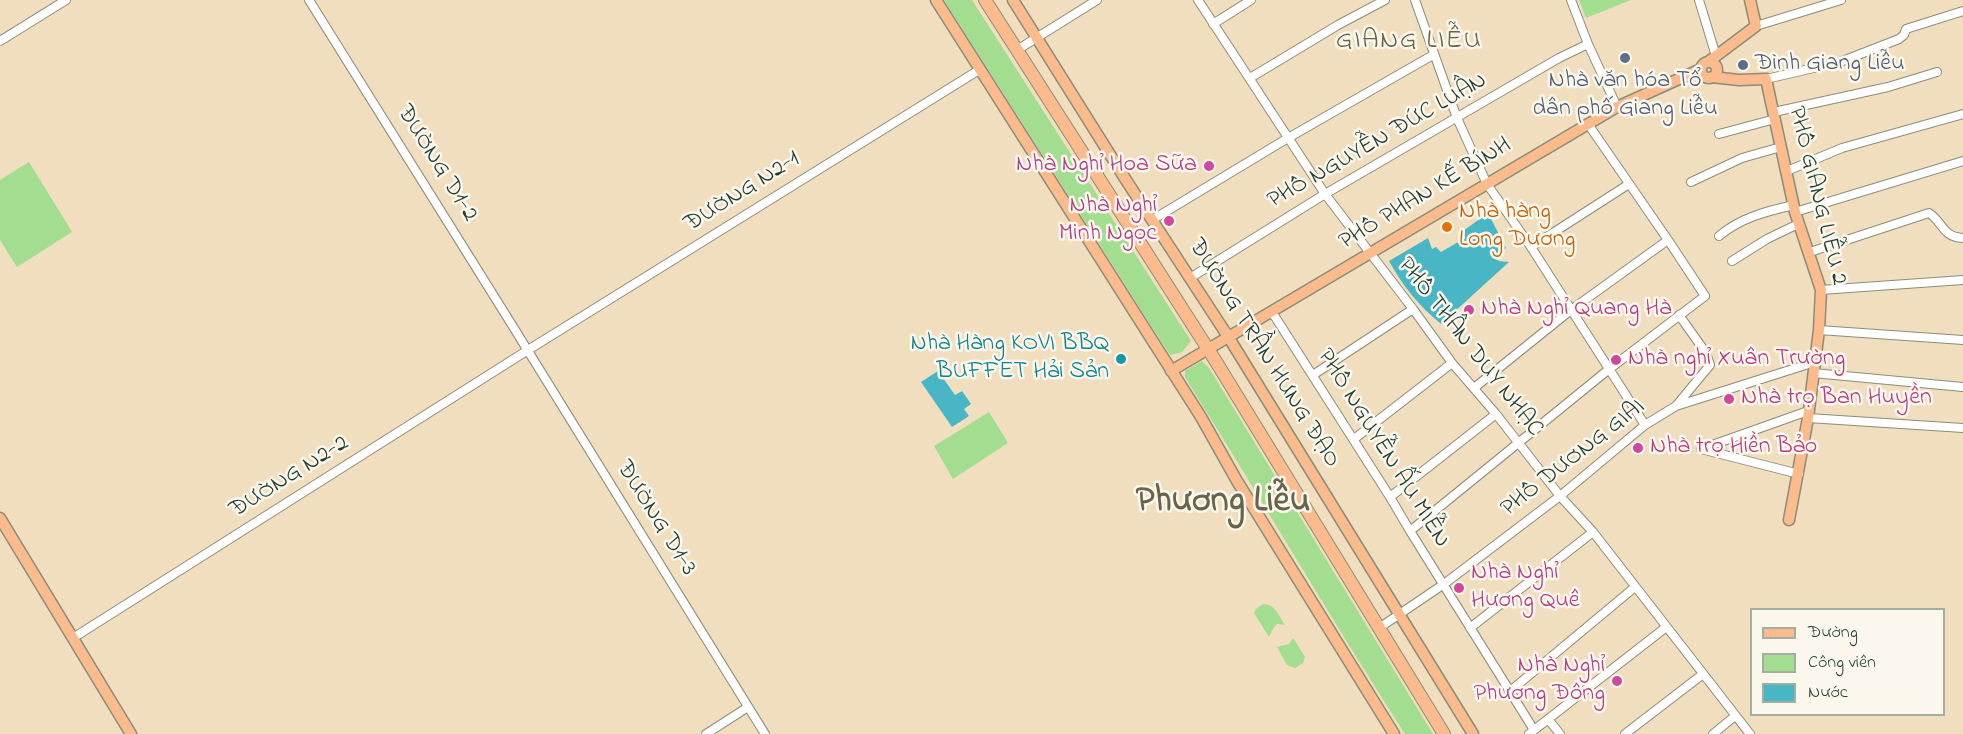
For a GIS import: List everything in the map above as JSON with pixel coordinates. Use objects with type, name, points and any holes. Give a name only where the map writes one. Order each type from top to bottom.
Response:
[{"type":"highway","name":"ĐƯỜNG TRẦN HƯNG ĐẠO","points":[[985,0],[1208,348],[1444,734]]},
{"type":"main road","name":"ĐƯỜNG TRẦN HƯNG ĐẠO","points":[[1013,0],[1229,338],[1473,734]]},
{"type":"main road","points":[[1750,0],[1756,26]]},
{"type":"main road","points":[[938,3],[1201,417],[1237,481],[1394,734]]},
{"type":"main road","name":"PHỐ PHAN KẾ BÍNH","points":[[1171,371],[1617,107],[1708,62],[1756,26]]},
{"type":"main road","name":"PHỐ GIANG LIỄU 2","points":[[1708,62],[1705,76],[1739,80],[1766,79],[1798,224],[1810,252],[1821,290],[1819,330],[1808,414],[1789,520]]},
{"type":"main road","points":[[0,518],[130,734]]},
{"type":"street","points":[[0,41],[66,0]]},
{"type":"street","name":"ĐƯỜNG D1-2","points":[[309,0],[528,350]]},
{"type":"street","points":[[1017,50],[1096,0]]},
{"type":"street","name":"PHỐ THÂN DUY NHẠC","points":[[1198,0],[1325,194],[1452,363],[1496,414],[1560,496],[1593,532],[1665,628],[1750,734]]},
{"type":"street","points":[[1213,24],[1251,0]]},
{"type":"street","points":[[1250,78],[1338,25],[1385,0]]},
{"type":"street","points":[[1415,0],[1457,118],[1487,184],[1531,247],[1608,370],[1646,425]]},
{"type":"street","points":[[1571,0],[1617,107]]},
{"type":"street","points":[[1699,0],[1708,62]]},
{"type":"street","points":[[1756,26],[1841,0]]},
{"type":"street","points":[[1766,79],[1840,62],[1899,39],[1904,35],[1906,29],[1963,11]]},
{"type":"street","name":"PHỐ NGUYỄN ĐỨC LUẬN","points":[[1190,278],[1325,194],[1559,58],[1588,44]]},
{"type":"street","points":[[1152,220],[1288,138],[1433,55]]},
{"type":"street","name":"ĐƯỜNG N2-1","points":[[528,350],[979,69]]},
{"type":"street","points":[[1719,134],[1774,115],[1888,87],[1937,72]]},
{"type":"street","points":[[1786,171],[1842,148],[1963,114]]},
{"type":"street","points":[[1410,531],[1608,370],[1705,296],[1588,124]]},
{"type":"street","points":[[1691,182],[1742,158],[1781,147]]},
{"type":"street","points":[[1719,236],[1744,219],[1762,213],[1794,208],[1963,161]]},
{"type":"street","points":[[1531,247],[1629,184]]},
{"type":"street","points":[[1810,252],[1929,213],[1944,231],[1963,238]]},
{"type":"street","points":[[1732,261],[1767,239],[1798,224]]},
{"type":"street","points":[[1474,388],[1571,310],[1668,240]]},
{"type":"street","points":[[1821,290],[1963,280]]},
{"type":"street","points":[[1313,375],[1413,309]]},
{"type":"street","name":"PHỐ NGUYỄN ẤU MIỄN","points":[[1272,312],[1444,584],[1532,732]]},
{"type":"street","points":[[1676,406],[1710,365],[1706,353],[1679,315]]},
{"type":"street","points":[[1819,330],[1963,340]]},
{"type":"street","name":"ĐƯỜNG N2-2","points":[[73,638],[528,350]]},
{"type":"street","name":"ĐƯỜNG D1-3","points":[[528,350],[765,734]]},
{"type":"street","points":[[1354,440],[1452,363]]},
{"type":"street","points":[[1814,367],[1963,387]]},
{"type":"street","name":"PHỐ DƯƠNG GIAI","points":[[1379,628],[1444,584],[1560,496],[1646,425],[1676,406],[1814,367]]},
{"type":"street","points":[[1390,497],[1496,414]]},
{"type":"street","points":[[1799,474],[1701,449],[1808,414],[1963,428]]},
{"type":"street","points":[[1470,628],[1593,532]]},
{"type":"street","points":[[1509,692],[1635,587]]},
{"type":"street","points":[[1532,732],[1665,628]]},
{"type":"street","points":[[1625,734],[1703,674]]},
{"type":"street","points":[[706,734],[748,707]]},
{"type":"street","points":[[1713,734],[1736,716]]},
{"type":"street","points":[[1548,719],[1560,734]]},
{"type":"green space","points":[[944,0],[972,0],[1191,341],[1182,352],[1171,355],[1168,352]]},
{"type":"green space","points":[[1579,0],[1631,0],[1586,18]]},
{"type":"green space","points":[[29,162],[72,232],[17,267],[0,240],[0,180]]},
{"type":"green space","points":[[1202,361],[1209,368],[1433,734],[1405,734],[1349,645],[1185,377],[1185,371]]},
{"type":"green space","points":[[989,412],[1008,443],[953,479],[934,446]]},
{"type":"green space","points":[[1263,604],[1274,608],[1285,625],[1277,624],[1269,637],[1254,613]]},
{"type":"green space","points":[[1293,638],[1305,657],[1303,663],[1295,668],[1287,665],[1277,647],[1289,644]]},
{"type":"water","points":[[1488,213],[1506,248],[1494,258],[1509,262],[1441,324],[1412,295],[1389,261],[1428,238],[1432,249],[1436,247],[1441,252],[1465,238],[1463,231]]},
{"type":"water","points":[[938,371],[955,395],[962,391],[971,404],[964,409],[969,416],[952,427],[921,382]]},
{"type":"place","name":"Nhà văn hóa Tổ dân phố Giang Liễu","points":[[1625,58]]},
{"type":"place","name":"Đình Giang Liễu","points":[[1743,65]]},
{"type":"place","name":"Nhà Nghỉ Hoa Sữa","points":[[1209,166]]},
{"type":"place","name":"Nhà Nghỉ Minh Ngọc","points":[[1169,221]]},
{"type":"place","name":"Nhà hàng Long Dương","points":[[1447,227]]},
{"type":"place","name":"Nhà Nghỉ Quang Hà","points":[[1469,310]]},
{"type":"place","name":"Nhà Hàng KOVI BBQ BUFFET Hải Sản","points":[[1121,359]]},
{"type":"place","name":"Nhà nghỉ Xuân Trường","points":[[1616,360]]},
{"type":"place","name":"Nhà trọ Ban Huyền","points":[[1729,399]]},
{"type":"place","name":"Nhà trọ Hiền Bảo","points":[[1638,448]]},
{"type":"place","name":"Nhà Nghỉ Hương Quê","points":[[1459,588]]},
{"type":"place","name":"Nhà Nghỉ Phương Đông","points":[[1617,681]]},
{"type":"district","name":"GIANG LIỄU","points":[[1409,43]]},
{"type":"district","name":"Phương Liễu","points":[[1223,504]]}]
